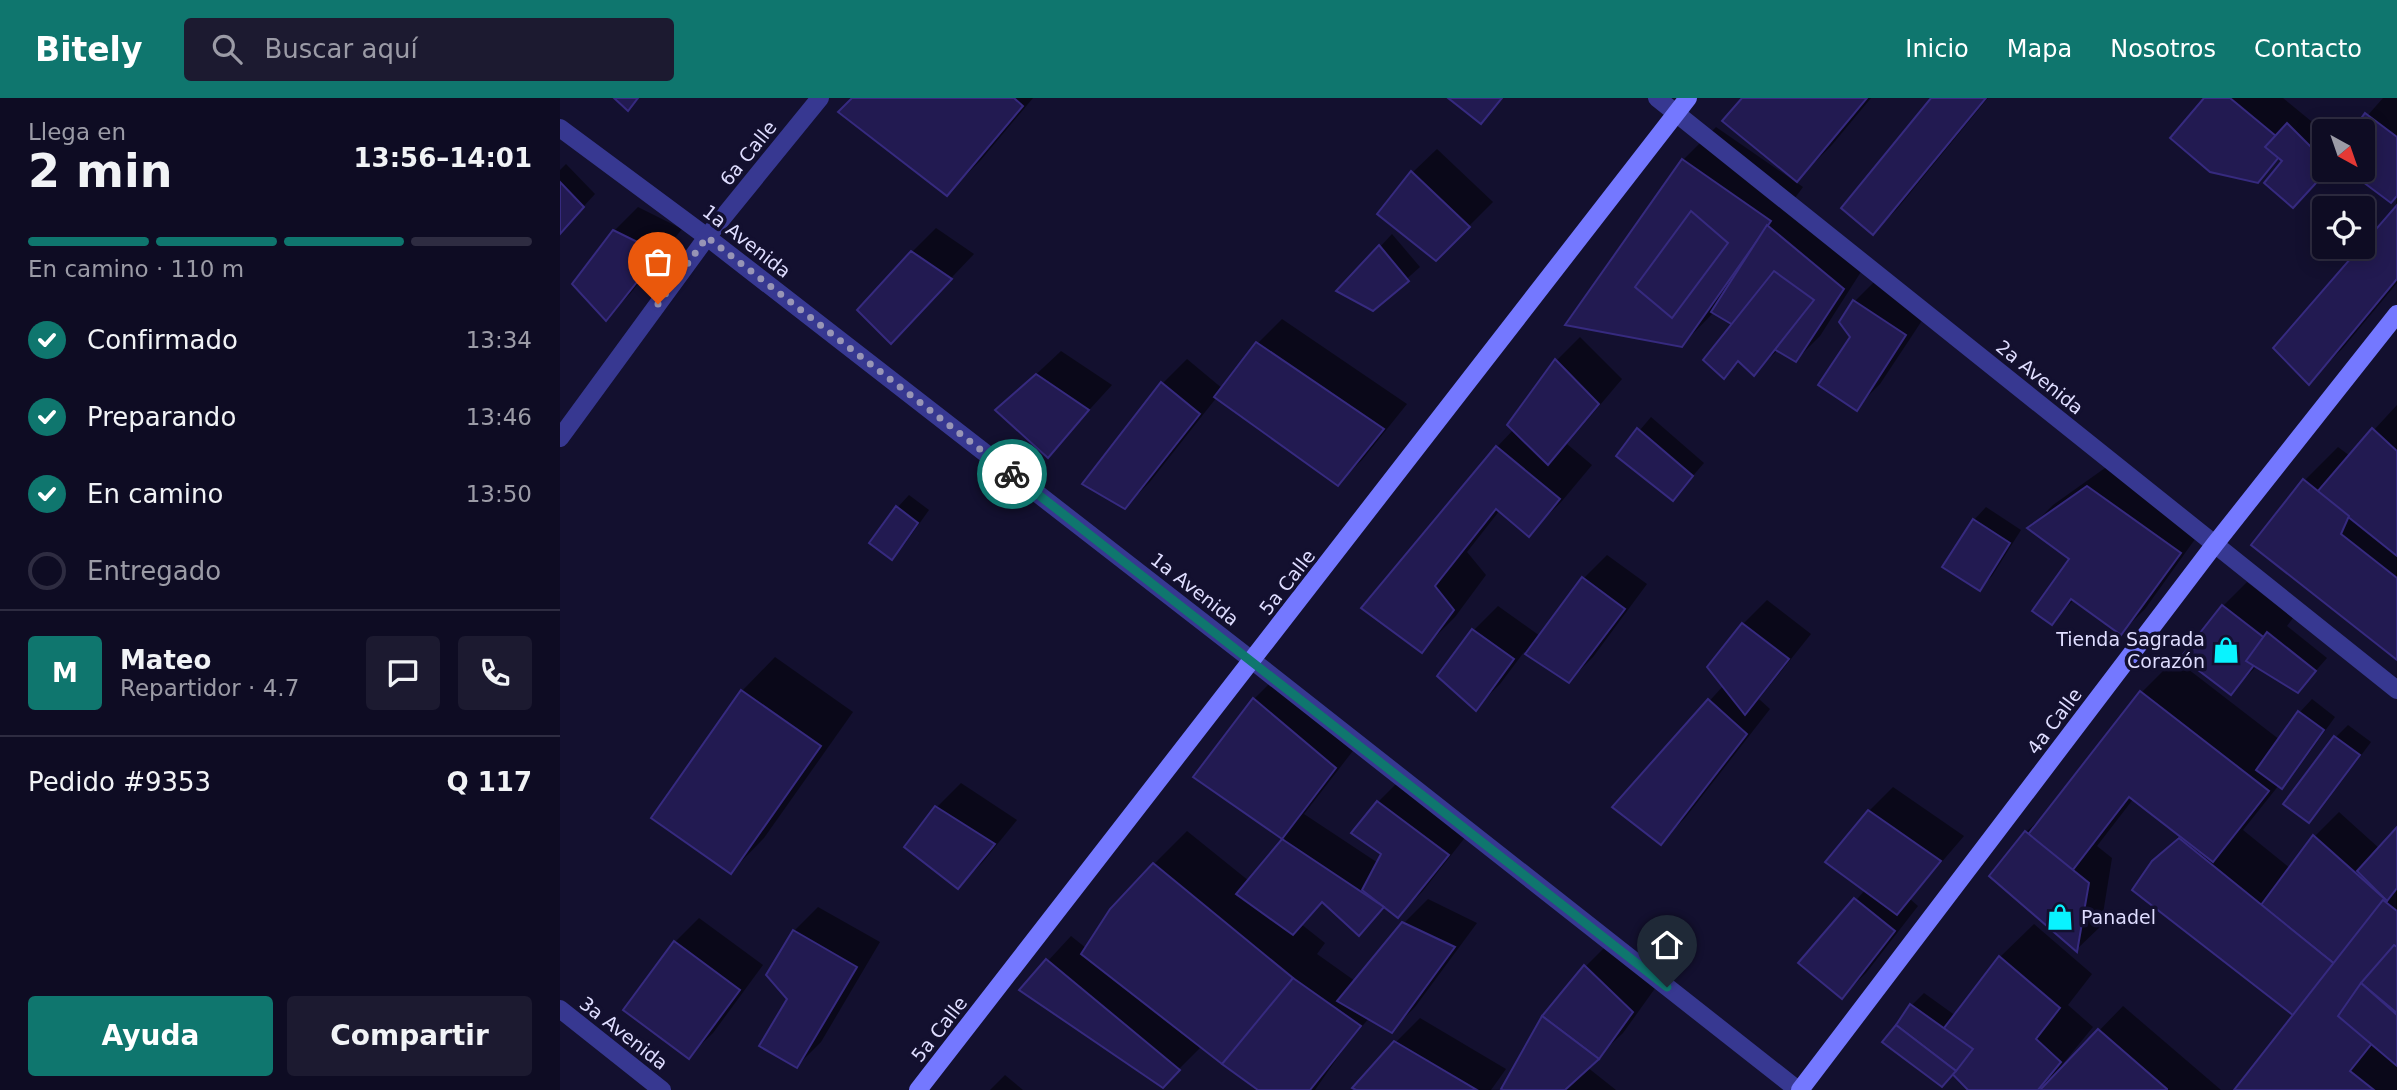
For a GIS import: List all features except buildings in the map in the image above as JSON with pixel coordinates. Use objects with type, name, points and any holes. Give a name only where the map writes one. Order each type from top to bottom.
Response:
[{"type":"street","name":"6a Calle","points":[[560,438],[707,237],[820,98]]},
{"type":"street","name":"2a Avenida","points":[[1657,98],[2397,690]]},
{"type":"street","name":"5a Calle","points":[[918,1090],[1688,98]]},
{"type":"street","name":"1a Avenida","points":[[560,128],[707,237],[1799,1090]]},
{"type":"street","name":"4a Calle","points":[[1799,1090],[2215,544],[2397,314]]},
{"type":"street","name":"3a Avenida","points":[[560,1009],[662,1090]]},
{"type":"way so far","points":[[658,304],[707,237],[1012,474]]},
{"type":"place","name":"Tienda Sagrada Corazón","points":[[2226,650]]},
{"type":"place","name":"Panadel","points":[[2060,917]]},
{"type":"route","points":[[1012,474],[1667,987]]}]
